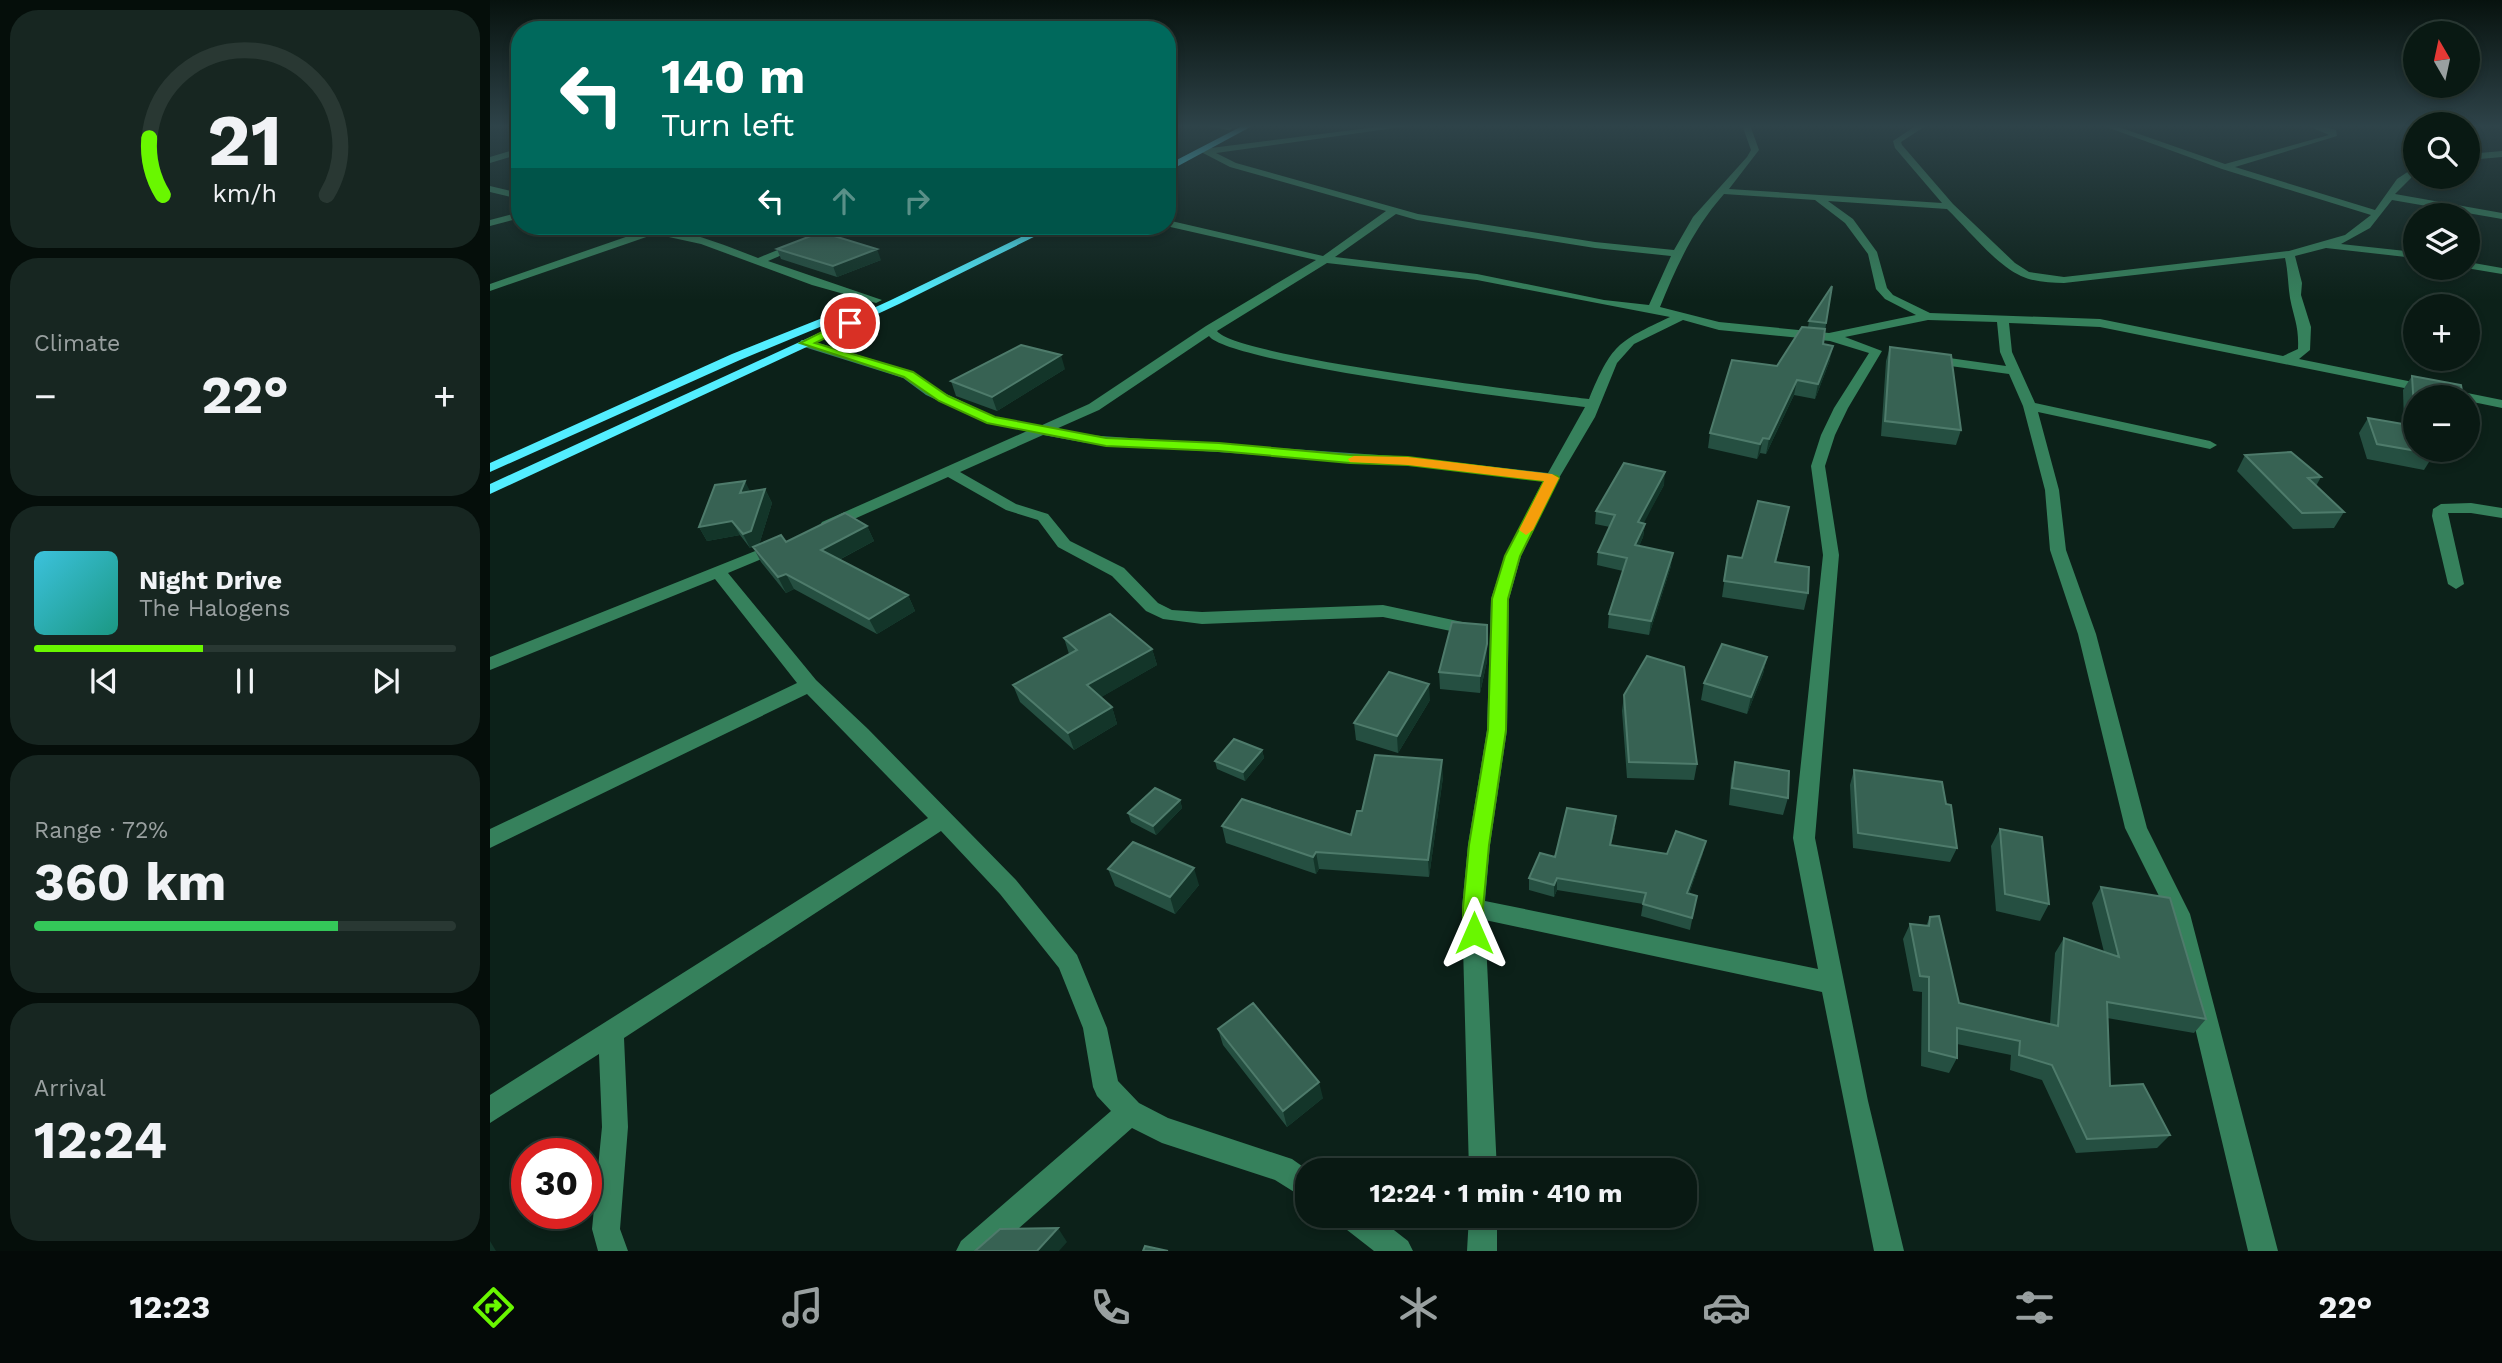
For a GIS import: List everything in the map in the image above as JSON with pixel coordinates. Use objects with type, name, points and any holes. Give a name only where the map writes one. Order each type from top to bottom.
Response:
[{"type":"main road","points":[[490,468],[736,357],[876,300],[1011,235]]},
{"type":"main road","points":[[490,490],[1032,235]]},
{"type":"street","points":[[1299,183],[1447,222],[1677,254]]},
{"type":"street","points":[[1653,309],[1677,254],[1697,219],[1729,183]]},
{"type":"street","points":[[1931,183],[1950,206],[2011,265],[2025,274],[2043,279],[2064,280],[2289,254],[2326,246],[2366,226],[2397,183]]},
{"type":"street","points":[[2278,183],[2377,214]]},
{"type":"street","points":[[490,190],[511,194]]},
{"type":"street","points":[[505,192],[511,190]]},
{"type":"street","points":[[1722,191],[1950,206]]},
{"type":"street","points":[[2388,195],[2502,216]]},
{"type":"street","points":[[1819,199],[1849,221],[1873,254],[1882,289],[1889,297],[1928,316]]},
{"type":"street","points":[[818,529],[1094,407],[1210,329],[1324,259],[1395,210]]},
{"type":"street","points":[[490,223],[511,217]]},
{"type":"street","points":[[1176,225],[1324,259],[1477,277],[1604,303],[1653,309],[1719,326],[1829,337],[1883,352]]},
{"type":"street","points":[[490,289],[654,235]]},
{"type":"street","points":[[670,235],[705,242],[816,283],[876,300]]},
{"type":"street","points":[[759,261],[823,235]]},
{"type":"street","points":[[2326,246],[2403,253]]},
{"type":"street","points":[[2284,360],[2294,357],[2304,349],[2305,327],[2295,295],[2297,283],[2289,254]]},
{"type":"street","points":[[2480,267],[2502,271]]},
{"type":"street","points":[[1829,337],[1928,316],[2100,323],[2502,404]]},
{"type":"street","points":[[1483,1158],[1473,908],[1479,845],[1497,730],[1500,599],[1513,556],[1552,478],[1594,404],[1611,362],[1629,341],[1680,317]]},
{"type":"street","points":[[2003,319],[2006,352],[2030,406],[2052,490],[2058,550],[2087,634],[2136,828],[2179,914],[2263,1251]]},
{"type":"street","points":[[1888,325],[1883,352],[1841,408],[1828,435],[1818,466],[1831,555],[1804,838],[1889,1251]]},
{"type":"street","points":[[1210,329],[1216,338],[1232,345],[1275,355],[1434,384],[1594,404]]},
{"type":"street","points":[[805,343],[908,375],[939,396],[991,420],[1087,439],[1408,461],[1552,478]]},
{"type":"street","points":[[1917,357],[2014,372]]},
{"type":"street","points":[[2030,406],[2210,445]]},
{"type":"street","points":[[1087,439],[1094,407]]},
{"type":"street","points":[[950,472],[1011,507],[1043,517],[1064,544],[1118,572],[1152,607],[1169,615],[1202,618],[1383,611],[1500,635]]},
{"type":"street","points":[[2456,584],[2440,516],[2441,509],[2471,508],[2502,513]]},
{"type":"street","points":[[490,664],[793,540]]},
{"type":"street","points":[[718,572],[809,685],[861,734],[1007,887],[1069,962],[1095,1028],[1106,1087],[1130,1112],[1162,1130],[1282,1169],[1295,1178]]},
{"type":"street","points":[[490,839],[809,685]]},
{"type":"street","points":[[490,1110],[943,819]]},
{"type":"street","points":[[1473,908],[1832,983]]},
{"type":"street","points":[[611,1034],[615,1127],[606,1229],[613,1251]]},
{"type":"street","points":[[971,1251],[1130,1112]]},
{"type":"street","points":[[1368,1228],[1398,1251]]},
{"type":"street","points":[[1482,1251],[1483,1228]]},
{"type":"building","points":[[813,235],[831,235],[877,249],[833,266],[777,249]]},
{"type":"building","points":[[1832,286],[1826,323],[1809,321]]},
{"type":"building","points":[[1802,327],[1825,329],[1823,344],[1833,346],[1818,384],[1797,380],[1769,439],[1763,438],[1760,444],[1710,433],[1732,360],[1777,366]]},
{"type":"building","points":[[1021,345],[1061,355],[992,397],[951,381]]},
{"type":"building","points":[[1890,347],[1951,355],[1961,430],[1885,421]]},
{"type":"building","points":[[2412,376],[2461,385],[2413,385]]},
{"type":"building","points":[[2368,418],[2403,424],[2403,449],[2377,444]]},
{"type":"building","points":[[2291,452],[2321,477],[2308,478],[2344,512],[2302,513],[2245,455]]},
{"type":"building","points":[[1624,463],[1665,472],[1638,522],[1645,524],[1635,545],[1673,553],[1651,621],[1609,614],[1627,558],[1598,552],[1615,515],[1596,511]]},
{"type":"building","points":[[745,481],[740,493],[765,489],[751,531],[743,534],[732,521],[699,527],[715,485]]},
{"type":"building","points":[[1758,501],[1789,507],[1775,562],[1809,567],[1808,593],[1724,581],[1728,556],[1742,558]]},
{"type":"building","points":[[845,513],[867,526],[821,550],[908,595],[869,619],[786,574],[778,577],[753,547],[781,535],[786,542]]},
{"type":"building","points":[[1110,614],[1152,649],[1087,685],[1112,707],[1068,733],[1013,685],[1077,650],[1064,638]]},
{"type":"building","points":[[1452,622],[1487,625],[1487,644],[1480,676],[1439,672]]},
{"type":"building","points":[[1722,644],[1767,657],[1751,697],[1704,683]]},
{"type":"building","points":[[1647,656],[1684,667],[1697,764],[1629,762],[1624,695]]},
{"type":"building","points":[[1389,672],[1429,684],[1397,736],[1354,723]]},
{"type":"building","points":[[1234,739],[1262,750],[1243,772],[1215,761]]},
{"type":"building","points":[[1375,755],[1442,760],[1428,860],[1316,852],[1313,857],[1222,826],[1242,799],[1351,835],[1357,811],[1362,811]]},
{"type":"building","points":[[1735,762],[1789,771],[1788,798],[1732,788]]},
{"type":"building","points":[[1854,770],[1942,782],[1946,804],[1951,805],[1957,848],[1858,833]]},
{"type":"building","points":[[1155,788],[1180,800],[1153,826],[1128,813]]},
{"type":"building","points":[[1567,808],[1616,816],[1610,845],[1667,854],[1676,831],[1706,841],[1687,893],[1697,896],[1692,918],[1643,904],[1646,893],[1557,878],[1554,885],[1529,878],[1540,853],[1555,857]]},
{"type":"building","points":[[2000,829],[2042,837],[2049,904],[2005,894]]},
{"type":"building","points":[[1133,842],[1194,868],[1170,897],[1108,869]]},
{"type":"building","points":[[2101,887],[2170,898],[2206,1019],[2107,1002],[2110,1086],[2143,1084],[2170,1135],[2087,1139],[2052,1065],[2019,1055],[2020,1041],[1957,1028],[1957,1058],[1929,1051],[1929,977],[1920,976],[1910,924],[1929,926],[1930,917],[1939,916],[1959,1003],[2058,1026],[2064,938],[2119,957]]},
{"type":"building","points":[[1253,1003],[1319,1082],[1283,1111],[1218,1029]]},
{"type":"building","points":[[1058,1228],[1037,1251],[975,1251],[1000,1229]]},
{"type":"building","points":[[1145,1246],[1168,1251],[1143,1251]]},
{"type":"slow traffic","points":[[1354,459],[1447,464],[1552,478],[1526,530]]},
{"type":"route","points":[[850,323],[805,343],[908,375],[943,399],[991,420],[1106,442],[1163,443],[1310,457],[1447,464],[1552,478],[1513,556],[1500,599],[1497,730],[1479,845],[1473,908],[1474,933]]}]
